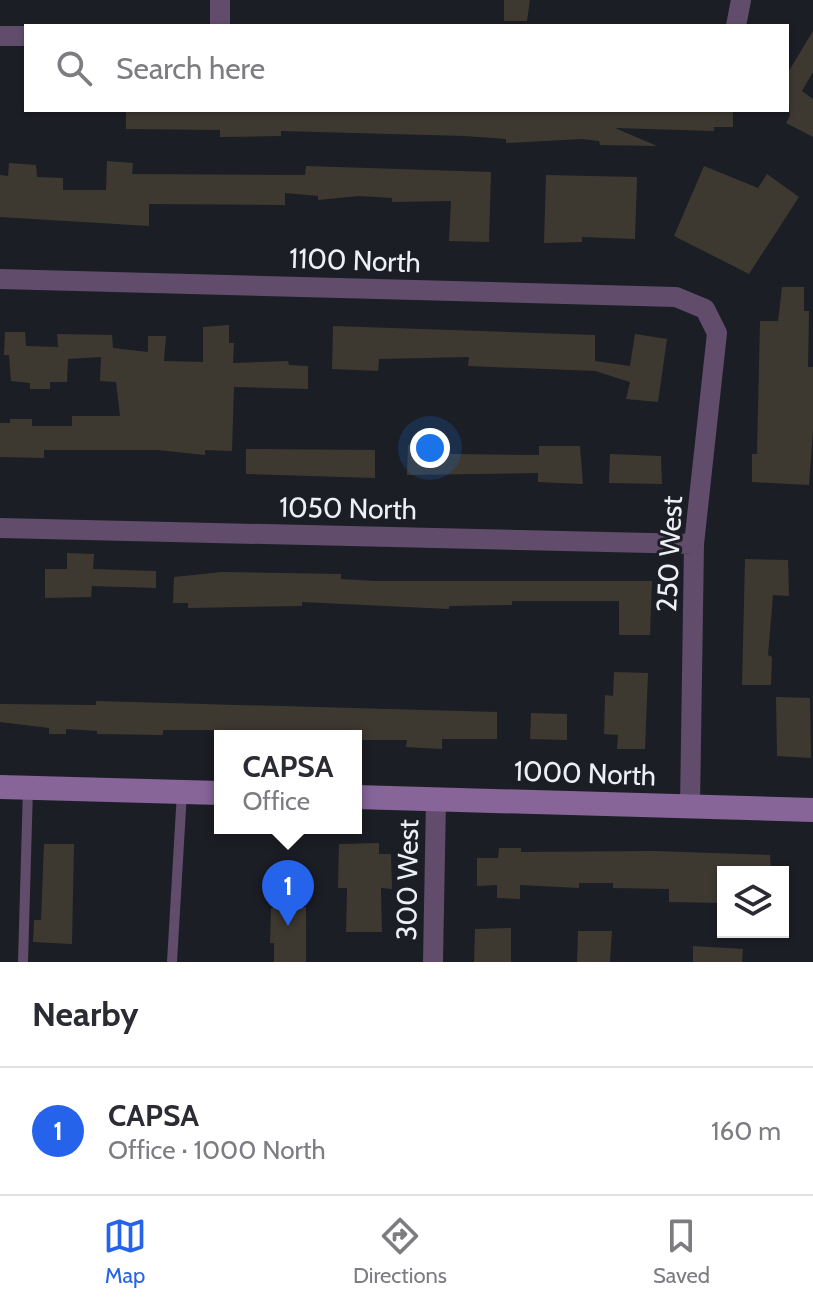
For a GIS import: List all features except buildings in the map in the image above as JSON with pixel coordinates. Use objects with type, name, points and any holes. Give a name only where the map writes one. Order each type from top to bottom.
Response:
[{"type":"street","points":[[220,0],[220,24]]},
{"type":"street","points":[[736,24],[741,0]]},
{"type":"street","points":[[0,36],[24,36]]},
{"type":"street","name":"1100 North","points":[[0,279],[676,297],[705,309]]},
{"type":"street","name":"250 West","points":[[690,806],[694,544],[717,333],[705,309]]},
{"type":"street","name":"1050 North","points":[[0,528],[694,544]]},
{"type":"street","points":[[0,787],[214,793]]},
{"type":"street","name":"1000 North","points":[[362,797],[813,810]]},
{"type":"street","name":"300 West","points":[[433,962],[436,799]]},
{"type":"lane","points":[[23,962],[28,788]]},
{"type":"lane","points":[[172,962],[182,792]]},
{"type":"place","name":"CAPSA","points":[[288,926]]}]
